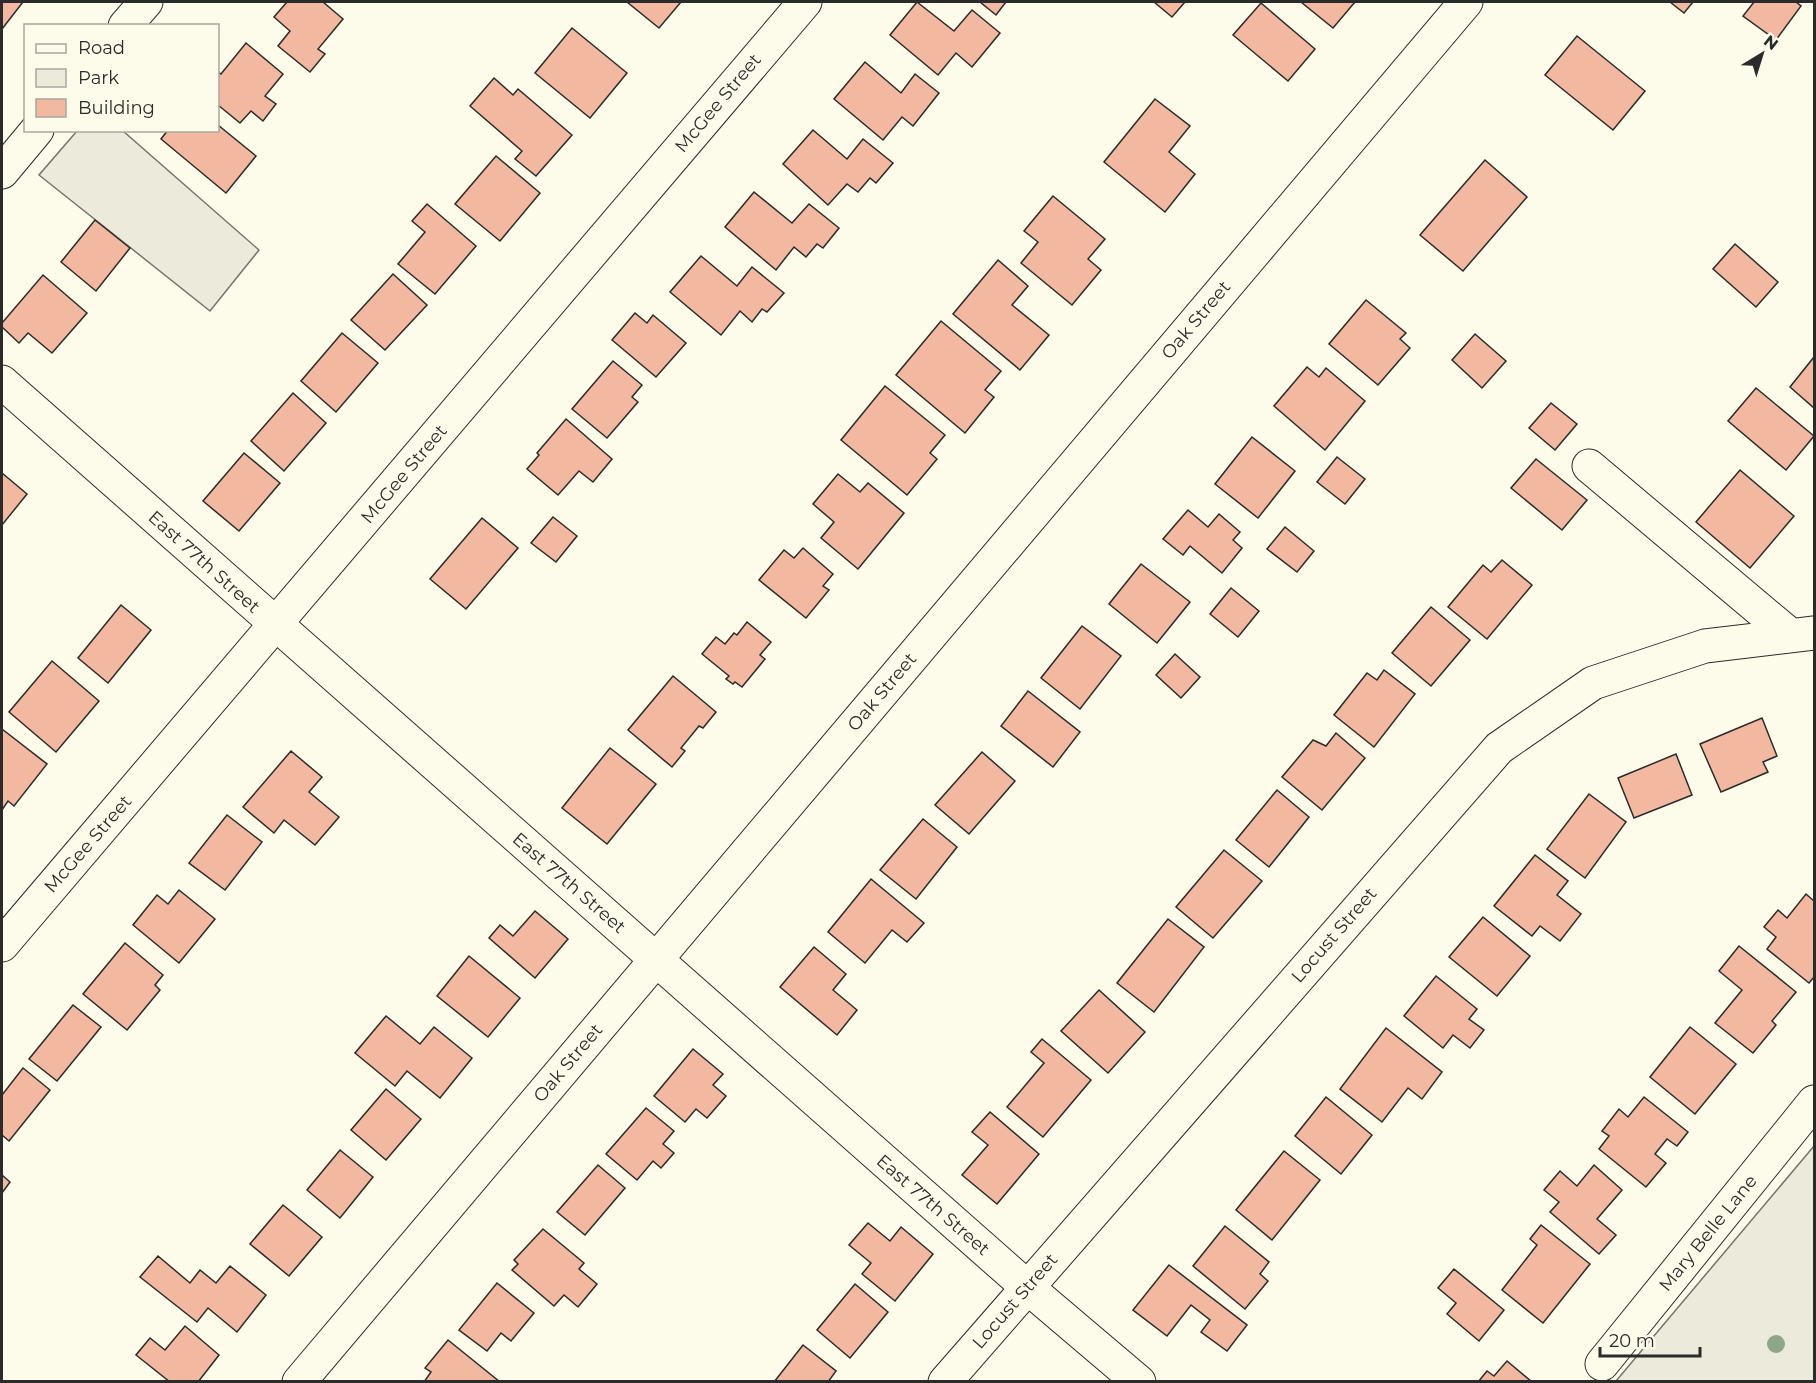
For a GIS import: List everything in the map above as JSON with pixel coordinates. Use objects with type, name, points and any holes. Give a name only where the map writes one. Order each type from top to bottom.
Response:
[{"type":"street","points":[[127,24],[146,2]]},
{"type":"street","name":"McGee Street","points":[[2,945],[805,2]]},
{"type":"street","name":"Oak Street","points":[[299,1382],[1466,2]]},
{"type":"street","points":[[2,172],[35,132]]},
{"type":"street","name":"East 77th Street","points":[[2,382],[1027,1287],[1138,1382]]},
{"type":"street","points":[[1588,466],[1802,634]]},
{"type":"street","name":"Locust Street","points":[[945,1382],[1499,748],[1593,683],[1705,646],[1802,634]]},
{"type":"street","name":"Mary Belle Lane","points":[[1602,1364],[1815,1102]]},
{"type":"green space","points":[[76,132],[124,132],[259,250],[210,311],[39,175]]},
{"type":"green space","points":[[1814,1146],[1814,1381],[1616,1381]]},
{"type":"building","points":[[2,2],[23,2],[2,29]]},
{"type":"building","points":[[287,2],[323,2],[343,19],[318,49],[325,54],[310,72],[278,46],[290,31],[274,17]]},
{"type":"building","points":[[627,2],[681,2],[659,28]]},
{"type":"building","points":[[917,2],[954,31],[972,10],[1000,33],[972,67],[956,53],[938,75],[890,35]]},
{"type":"building","points":[[980,2],[1006,2],[996,15]]},
{"type":"building","points":[[1154,2],[1185,2],[1172,17]]},
{"type":"building","points":[[1301,2],[1355,2],[1333,28]]},
{"type":"building","points":[[1670,2],[1693,2],[1684,13]]},
{"type":"building","points":[[1754,2],[1796,2],[1801,6],[1776,40],[1743,16]]},
{"type":"building","points":[[1261,3],[1315,49],[1288,81],[1233,35]]},
{"type":"building","points":[[572,28],[627,73],[590,118],[535,73]]},
{"type":"building","points":[[1577,36],[1645,91],[1613,130],[1545,75]]},
{"type":"building","points":[[246,43],[283,74],[265,96],[276,104],[263,121],[251,111],[240,123],[219,106],[219,73],[221,74]]},
{"type":"building","points":[[865,62],[901,93],[915,74],[939,93],[913,126],[902,117],[883,140],[834,99]]},
{"type":"building","points":[[494,78],[513,95],[518,89],[572,135],[536,176],[515,159],[522,151],[470,106]]},
{"type":"building","points":[[1155,99],[1190,126],[1169,152],[1195,174],[1165,212],[1104,162]]},
{"type":"building","points":[[219,126],[256,156],[226,193],[161,139],[166,132],[219,132]]},
{"type":"building","points":[[813,130],[847,159],[863,139],[893,163],[876,183],[870,178],[858,192],[847,184],[828,205],[783,164]]},
{"type":"building","points":[[496,156],[540,193],[500,241],[455,204]]},
{"type":"building","points":[[1485,160],[1527,197],[1463,271],[1420,235]]},
{"type":"building","points":[[754,192],[792,223],[809,204],[839,228],[823,248],[817,244],[806,257],[794,247],[776,270],[725,227]]},
{"type":"building","points":[[1053,196],[1105,239],[1088,259],[1101,270],[1072,305],[1021,263],[1038,242],[1024,231]]},
{"type":"building","points":[[427,204],[476,246],[435,294],[398,264],[425,232],[412,221]]},
{"type":"building","points":[[95,220],[130,248],[96,291],[61,262]]},
{"type":"building","points":[[1735,244],[1778,282],[1756,307],[1713,269]]},
{"type":"building","points":[[701,256],[737,286],[752,267],[784,293],[767,312],[762,309],[752,322],[740,311],[721,335],[670,292]]},
{"type":"building","points":[[998,260],[1028,286],[1012,305],[1049,335],[1020,370],[953,314]]},
{"type":"building","points":[[393,274],[427,305],[385,350],[351,320]]},
{"type":"building","points":[[43,275],[87,313],[52,353],[28,333],[19,343],[2,327],[2,323]]},
{"type":"building","points":[[1366,300],[1406,333],[1400,339],[1410,348],[1378,385],[1329,344]]},
{"type":"building","points":[[635,313],[647,323],[653,315],[686,343],[656,377],[612,340]]},
{"type":"building","points":[[941,321],[1001,371],[985,390],[994,397],[965,433],[896,375]]},
{"type":"building","points":[[342,333],[378,363],[336,412],[301,381]]},
{"type":"building","points":[[1475,334],[1506,361],[1482,388],[1452,360]]},
{"type":"building","points":[[1814,357],[1814,408],[1790,387]]},
{"type":"building","points":[[613,361],[642,385],[632,397],[638,402],[607,438],[572,409]]},
{"type":"building","points":[[1307,367],[1319,377],[1326,368],[1365,401],[1325,450],[1274,406]]},
{"type":"building","points":[[885,386],[945,435],[930,453],[937,459],[907,495],[841,440]]},
{"type":"building","points":[[1756,388],[1814,436],[1786,470],[1728,421]]},
{"type":"building","points":[[293,393],[326,423],[284,471],[251,441]]},
{"type":"building","points":[[1551,403],[1577,424],[1555,450],[1529,428]]},
{"type":"building","points":[[566,419],[612,459],[593,482],[579,471],[558,495],[527,469],[539,455],[537,453]]},
{"type":"building","points":[[1252,437],[1295,471],[1258,518],[1215,484]]},
{"type":"building","points":[[244,453],[280,483],[239,531],[203,501]]},
{"type":"building","points":[[1337,457],[1365,479],[1345,504],[1317,482]]},
{"type":"building","points":[[1536,459],[1587,500],[1562,530],[1511,488]]},
{"type":"building","points":[[1740,470],[1794,516],[1750,568],[1696,522]]},
{"type":"building","points":[[2,473],[27,494],[2,525]]},
{"type":"building","points":[[838,474],[860,492],[868,483],[904,513],[858,569],[821,538],[834,522],[813,504]]},
{"type":"building","points":[[1188,510],[1208,527],[1219,514],[1240,532],[1233,540],[1242,548],[1222,573],[1190,546],[1183,555],[1163,539]]},
{"type":"building","points":[[553,517],[577,536],[556,562],[531,543]]},
{"type":"building","points":[[482,518],[518,548],[466,609],[430,579]]},
{"type":"building","points":[[1285,527],[1314,551],[1297,572],[1267,549]]},
{"type":"building","points":[[803,548],[833,574],[823,586],[829,590],[806,618],[759,580],[784,550],[794,558]]},
{"type":"building","points":[[1502,560],[1532,585],[1487,639],[1448,607],[1483,565],[1491,572]]},
{"type":"building","points":[[1141,564],[1190,602],[1157,643],[1109,604]]},
{"type":"building","points":[[1231,588],[1259,611],[1238,637],[1210,614]]},
{"type":"building","points":[[121,605],[151,630],[108,683],[78,658]]},
{"type":"building","points":[[1431,607],[1470,640],[1431,686],[1392,653]]},
{"type":"building","points":[[747,622],[771,642],[760,655],[765,659],[742,687],[726,679],[729,676],[702,654],[716,637],[725,644],[734,633],[737,635]]},
{"type":"building","points":[[1082,626],[1121,656],[1080,709],[1041,678]]},
{"type":"building","points":[[1175,654],[1200,677],[1181,698],[1156,675]]},
{"type":"building","points":[[52,661],[99,701],[56,752],[9,712]]},
{"type":"building","points":[[1384,670],[1415,694],[1374,747],[1334,715],[1367,673],[1377,680]]},
{"type":"building","points":[[673,676],[716,712],[703,728],[699,726],[681,748],[685,751],[672,767],[628,730]]},
{"type":"building","points":[[1028,691],[1080,732],[1053,767],[1001,726]]},
{"type":"building","points":[[1762,718],[1777,756],[1763,762],[1768,772],[1721,792],[1700,744]]},
{"type":"building","points":[[2,729],[47,764],[14,806],[8,801],[2,810]]},
{"type":"building","points":[[1336,733],[1365,758],[1322,810],[1282,777],[1313,740],[1326,746]]},
{"type":"building","points":[[610,748],[656,784],[607,844],[562,808]]},
{"type":"building","points":[[291,751],[322,777],[309,792],[339,817],[315,845],[284,820],[274,833],[243,807]]},
{"type":"building","points":[[982,752],[1015,781],[969,834],[935,805]]},
{"type":"building","points":[[1676,754],[1692,795],[1634,818],[1618,778]]},
{"type":"building","points":[[1277,790],[1309,817],[1269,867],[1236,840]]},
{"type":"building","points":[[1589,794],[1626,822],[1585,878],[1547,849]]},
{"type":"building","points":[[227,815],[262,842],[225,890],[189,863]]},
{"type":"building","points":[[923,819],[957,847],[916,899],[880,870]]},
{"type":"building","points":[[1224,850],[1262,881],[1213,938],[1176,907]]},
{"type":"building","points":[[1535,855],[1568,881],[1557,895],[1581,914],[1560,941],[1540,926],[1532,936],[1494,906]]},
{"type":"building","points":[[871,879],[924,923],[907,942],[892,930],[865,963],[828,932]]},
{"type":"building","points":[[179,890],[215,919],[179,963],[133,925],[157,895],[168,904]]},
{"type":"building","points":[[1806,894],[1814,901],[1814,977],[1809,983],[1767,949],[1776,937],[1764,927],[1778,910],[1787,918]]},
{"type":"building","points":[[535,911],[568,939],[535,978],[489,938],[500,925],[513,936]]},
{"type":"building","points":[[1483,917],[1530,956],[1497,996],[1449,957]]},
{"type":"building","points":[[1168,919],[1204,947],[1154,1012],[1117,983]]},
{"type":"building","points":[[125,943],[163,975],[155,985],[160,990],[127,1030],[83,994]]},
{"type":"building","points":[[1739,946],[1796,992],[1772,1021],[1776,1025],[1753,1053],[1715,1023],[1742,990],[1719,971]]},
{"type":"building","points":[[814,947],[846,974],[833,990],[857,1010],[837,1035],[780,987]]},
{"type":"building","points":[[469,956],[520,998],[488,1037],[437,996]]},
{"type":"building","points":[[1436,976],[1477,1009],[1469,1019],[1484,1030],[1470,1048],[1453,1035],[1443,1048],[1404,1016]]},
{"type":"building","points":[[1099,990],[1145,1032],[1108,1073],[1061,1031]]},
{"type":"building","points":[[73,1005],[101,1027],[57,1081],[29,1059]]},
{"type":"building","points":[[386,1016],[420,1044],[434,1027],[472,1058],[440,1098],[407,1071],[395,1086],[355,1053]]},
{"type":"building","points":[[1690,1027],[1736,1064],[1695,1114],[1650,1077]]},
{"type":"building","points":[[1386,1028],[1442,1072],[1422,1099],[1408,1088],[1382,1122],[1340,1089]]},
{"type":"building","points":[[1042,1039],[1091,1080],[1043,1137],[1007,1107],[1044,1063],[1031,1052]]},
{"type":"building","points":[[693,1049],[723,1074],[713,1085],[726,1096],[707,1118],[696,1109],[685,1122],[654,1096]]},
{"type":"building","points":[[23,1068],[50,1090],[9,1141],[2,1135],[2,1095]]},
{"type":"building","points":[[386,1089],[421,1119],[386,1160],[351,1130]]},
{"type":"building","points":[[1326,1097],[1372,1135],[1341,1174],[1295,1136]]},
{"type":"building","points":[[1644,1097],[1688,1132],[1677,1146],[1667,1139],[1655,1154],[1666,1163],[1646,1187],[1599,1149],[1609,1136],[1602,1131],[1619,1109],[1628,1117]]},
{"type":"building","points":[[646,1108],[674,1131],[663,1144],[674,1153],[661,1168],[653,1161],[637,1180],[606,1154]]},
{"type":"building","points":[[990,1112],[1039,1154],[997,1204],[962,1175],[988,1145],[972,1132]]},
{"type":"building","points":[[340,1150],[373,1177],[340,1218],[307,1190]]},
{"type":"building","points":[[1284,1151],[1320,1180],[1272,1240],[1236,1210]]},
{"type":"building","points":[[598,1165],[625,1188],[585,1235],[557,1212]]},
{"type":"building","points":[[1594,1165],[1622,1190],[1597,1219],[1616,1235],[1599,1254],[1550,1212],[1559,1202],[1544,1190],[1560,1171],[1577,1186]]},
{"type":"building","points":[[2,1175],[10,1182],[2,1193]]},
{"type":"building","points":[[283,1205],[322,1237],[289,1276],[250,1244]]},
{"type":"building","points":[[868,1223],[890,1241],[901,1227],[933,1254],[895,1301],[862,1274],[871,1263],[849,1245]]},
{"type":"building","points":[[1541,1225],[1590,1264],[1543,1323],[1502,1290],[1537,1245],[1530,1239]]},
{"type":"building","points":[[1225,1226],[1269,1262],[1260,1274],[1268,1281],[1245,1309],[1193,1266]]},
{"type":"building","points":[[543,1229],[584,1263],[579,1269],[597,1284],[578,1307],[564,1295],[554,1306],[512,1270],[518,1264],[514,1260]]},
{"type":"building","points":[[158,1256],[190,1283],[200,1270],[216,1283],[230,1266],[266,1295],[237,1332],[208,1308],[197,1322],[140,1277]]},
{"type":"building","points":[[1169,1265],[1247,1325],[1227,1351],[1201,1332],[1210,1320],[1191,1305],[1167,1336],[1133,1310]]},
{"type":"building","points":[[1454,1269],[1504,1310],[1479,1341],[1447,1314],[1456,1303],[1438,1288]]},
{"type":"building","points":[[497,1283],[534,1313],[511,1341],[501,1333],[487,1351],[459,1330]]},
{"type":"building","points":[[855,1284],[888,1312],[850,1358],[817,1330]]},
{"type":"building","points":[[185,1326],[219,1355],[198,1382],[170,1382],[136,1355],[150,1338],[165,1350]]},
{"type":"building","points":[[448,1340],[500,1382],[424,1382],[431,1372],[425,1368]]},
{"type":"building","points":[[803,1345],[836,1371],[828,1382],[774,1382]]},
{"type":"building","points":[[1507,1361],[1532,1382],[1478,1382],[1487,1371],[1494,1376]]}]
